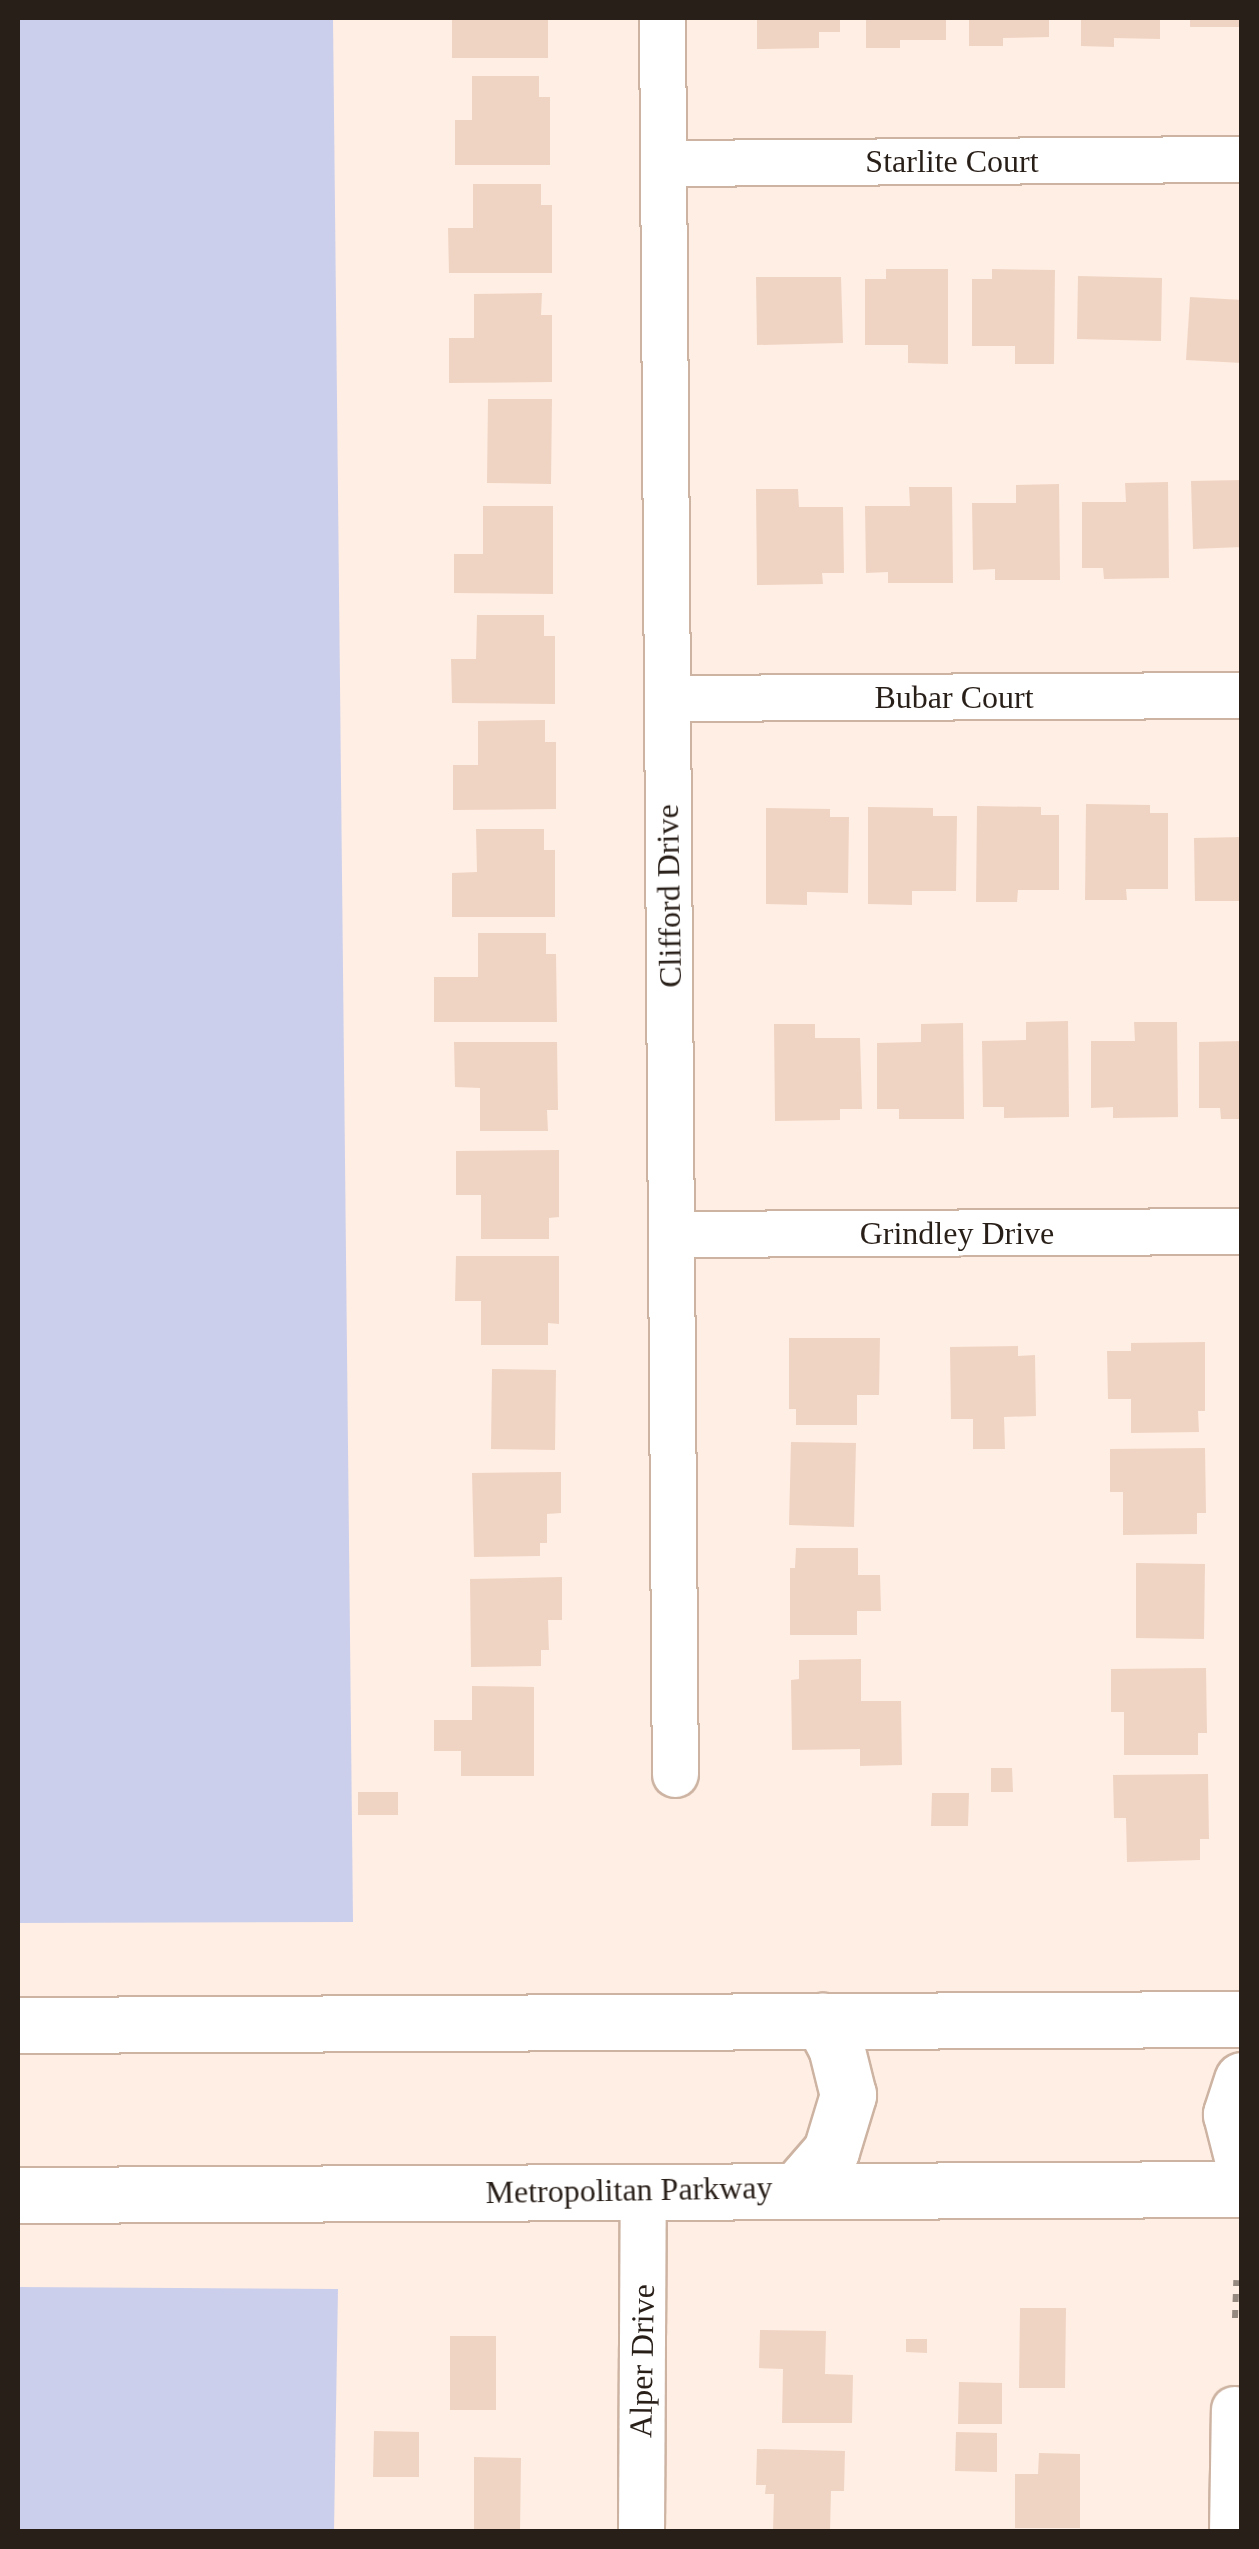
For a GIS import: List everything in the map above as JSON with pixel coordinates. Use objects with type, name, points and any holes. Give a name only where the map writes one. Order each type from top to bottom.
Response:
[{"type":"main road","points":[[18,2024],[1242,2019]]},
{"type":"main road","points":[[799,2188],[832,2151],[848,2095],[836,2047],[822,2021]]},
{"type":"main road","points":[[1242,2080],[1231,2114],[1242,2157]]},
{"type":"main road","name":"Metropolitan Parkway","points":[[18,2195],[799,2188],[1242,2189]]},
{"type":"street","name":"Clifford Drive","points":[[662,18],[676,1774]]},
{"type":"street","name":"Starlite Court","points":[[663,163],[1242,159]]},
{"type":"street","name":"Bubar Court","points":[[667,698],[1242,695]]},
{"type":"street","name":"Grindley Drive","points":[[673,1234],[1242,1231]]},
{"type":"street","name":"Alper Drive","points":[[640,2532],[643,2191]]},
{"type":"street","points":[[1232,2532],[1234,2410]]},
{"type":"path","points":[[1235,2318],[1236,2280]]},
{"type":"shaded area","points":[[18,18],[333,18],[353,1922],[18,1923]]},
{"type":"shaded area","points":[[18,2287],[338,2289],[334,2531],[18,2531]]},
{"type":"building","points":[[452,18],[548,18],[548,58],[452,58]]},
{"type":"building","points":[[757,18],[840,18],[840,32],[819,32],[819,48],[757,49]]},
{"type":"building","points":[[866,18],[946,18],[946,40],[900,40],[900,48],[866,48]]},
{"type":"building","points":[[969,18],[1049,18],[1049,37],[1003,38],[1003,46],[969,46]]},
{"type":"building","points":[[1081,18],[1160,18],[1160,39],[1114,38],[1114,47],[1081,46]]},
{"type":"building","points":[[1190,18],[1242,18],[1242,27],[1190,27]]},
{"type":"building","points":[[472,76],[539,76],[539,97],[550,97],[550,165],[455,165],[455,120],[472,120]]},
{"type":"building","points":[[473,184],[541,184],[541,205],[552,205],[552,273],[449,273],[448,228],[473,228]]},
{"type":"building","points":[[886,269],[948,269],[948,364],[908,363],[908,345],[865,345],[865,279],[886,279]]},
{"type":"building","points":[[992,269],[1055,270],[1054,364],[1015,364],[1015,346],[972,346],[972,279],[992,279]]},
{"type":"building","points":[[1078,276],[1162,278],[1161,341],[1077,339]]},
{"type":"building","points":[[756,277],[841,277],[843,343],[757,345]]},
{"type":"building","points":[[542,293],[541,315],[552,315],[552,382],[449,383],[449,338],[474,338],[474,294]]},
{"type":"building","points":[[1190,297],[1242,300],[1242,363],[1186,360]]},
{"type":"building","points":[[488,399],[552,399],[551,484],[487,483]]},
{"type":"building","points":[[1242,480],[1242,547],[1193,549],[1191,481]]},
{"type":"building","points":[[1168,482],[1169,578],[1104,579],[1103,568],[1082,568],[1082,502],[1126,502],[1125,483]]},
{"type":"building","points":[[1059,484],[1060,580],[995,580],[995,569],[973,570],[972,503],[1016,503],[1016,485]]},
{"type":"building","points":[[909,487],[952,487],[953,583],[888,583],[888,572],[866,573],[865,506],[910,506]]},
{"type":"building","points":[[756,489],[798,489],[799,507],[843,507],[844,573],[822,573],[823,584],[757,585]]},
{"type":"building","points":[[483,506],[553,506],[553,594],[454,593],[454,554],[483,554]]},
{"type":"building","points":[[477,615],[544,615],[544,636],[555,636],[555,704],[452,703],[451,659],[476,659]]},
{"type":"building","points":[[545,720],[545,742],[556,742],[556,809],[453,810],[453,765],[478,765],[478,721]]},
{"type":"building","points":[[1086,804],[1150,805],[1150,813],[1168,813],[1168,889],[1126,889],[1127,900],[1085,900]]},
{"type":"building","points":[[977,806],[1041,807],[1041,815],[1059,815],[1059,890],[1018,890],[1017,902],[976,902]]},
{"type":"building","points":[[868,807],[933,808],[933,816],[957,816],[956,891],[912,891],[912,905],[868,904]]},
{"type":"building","points":[[766,808],[830,809],[830,817],[849,817],[848,893],[807,892],[807,905],[766,904]]},
{"type":"building","points":[[476,829],[544,829],[544,850],[555,850],[555,917],[452,917],[452,873],[477,872]]},
{"type":"building","points":[[1242,837],[1242,901],[1195,901],[1194,838]]},
{"type":"building","points":[[478,933],[546,933],[546,954],[556,954],[557,1022],[434,1022],[434,977],[478,977]]},
{"type":"building","points":[[1068,1021],[1069,1117],[1004,1118],[1004,1107],[983,1107],[982,1041],[1026,1040],[1026,1022]]},
{"type":"building","points":[[1134,1022],[1177,1022],[1178,1117],[1113,1118],[1113,1107],[1091,1108],[1091,1041],[1135,1041]]},
{"type":"building","points":[[963,1023],[964,1119],[899,1119],[899,1109],[877,1109],[877,1043],[921,1042],[921,1024]]},
{"type":"building","points":[[774,1024],[815,1024],[815,1038],[860,1038],[862,1109],[840,1109],[840,1120],[775,1121]]},
{"type":"building","points":[[1242,1041],[1242,1119],[1221,1119],[1220,1108],[1199,1108],[1199,1042]]},
{"type":"building","points":[[454,1042],[557,1042],[558,1110],[547,1110],[548,1131],[480,1131],[480,1088],[455,1087]]},
{"type":"building","points":[[559,1150],[559,1217],[549,1218],[549,1239],[481,1239],[481,1195],[456,1195],[456,1151]]},
{"type":"building","points":[[456,1256],[559,1256],[559,1324],[548,1323],[548,1345],[481,1345],[481,1301],[455,1301]]},
{"type":"building","points":[[789,1338],[880,1338],[879,1395],[857,1395],[857,1425],[796,1425],[796,1409],[789,1409]]},
{"type":"building","points":[[1205,1342],[1205,1411],[1198,1411],[1199,1432],[1131,1433],[1131,1399],[1108,1399],[1107,1351],[1131,1351],[1131,1343]]},
{"type":"building","points":[[1018,1346],[1018,1356],[1035,1355],[1036,1416],[1004,1417],[1005,1449],[973,1449],[973,1419],[951,1419],[950,1347]]},
{"type":"building","points":[[492,1369],[556,1370],[555,1450],[491,1449]]},
{"type":"building","points":[[791,1442],[856,1443],[854,1527],[789,1525]]},
{"type":"building","points":[[1205,1448],[1206,1513],[1197,1513],[1197,1534],[1123,1535],[1123,1492],[1110,1492],[1110,1449]]},
{"type":"building","points":[[561,1472],[561,1513],[547,1514],[547,1543],[540,1543],[540,1556],[474,1557],[472,1473]]},
{"type":"building","points":[[796,1548],[858,1548],[858,1575],[880,1575],[881,1611],[857,1611],[857,1635],[790,1635],[790,1568],[795,1568]]},
{"type":"building","points":[[1136,1563],[1205,1564],[1204,1639],[1136,1638]]},
{"type":"building","points":[[562,1577],[562,1620],[548,1620],[549,1650],[541,1650],[541,1666],[471,1667],[470,1579]]},
{"type":"building","points":[[861,1659],[861,1701],[901,1701],[902,1765],[860,1766],[860,1749],[792,1750],[791,1680],[799,1679],[799,1660]]},
{"type":"building","points":[[1206,1668],[1207,1733],[1198,1733],[1198,1755],[1124,1755],[1124,1712],[1111,1712],[1111,1669]]},
{"type":"building","points":[[472,1686],[534,1687],[534,1776],[461,1776],[461,1751],[434,1751],[434,1720],[472,1720]]},
{"type":"building","points":[[991,1768],[1012,1768],[1013,1792],[991,1792]]},
{"type":"building","points":[[1208,1774],[1209,1839],[1200,1839],[1200,1860],[1127,1862],[1126,1818],[1114,1818],[1113,1775]]},
{"type":"building","points":[[358,1792],[398,1792],[398,1815],[358,1815]]},
{"type":"building","points":[[932,1793],[969,1793],[968,1826],[931,1826]]},
{"type":"building","points":[[1020,2308],[1066,2308],[1065,2388],[1019,2388]]},
{"type":"building","points":[[760,2330],[826,2331],[825,2374],[853,2375],[852,2423],[782,2423],[783,2369],[759,2368]]},
{"type":"building","points":[[450,2336],[496,2336],[496,2410],[450,2410]]},
{"type":"building","points":[[906,2339],[927,2339],[927,2353],[906,2352]]},
{"type":"building","points":[[959,2382],[1002,2383],[1002,2424],[958,2424]]},
{"type":"building","points":[[374,2431],[419,2432],[419,2477],[373,2477]]},
{"type":"building","points":[[956,2432],[997,2433],[997,2472],[955,2471]]},
{"type":"building","points":[[757,2449],[845,2451],[844,2491],[831,2491],[830,2532],[773,2531],[774,2494],[765,2494],[766,2485],[756,2485]]},
{"type":"building","points":[[1039,2453],[1080,2454],[1080,2528],[1015,2528],[1015,2474],[1038,2474]]},
{"type":"building","points":[[474,2457],[521,2458],[520,2532],[474,2531]]}]
